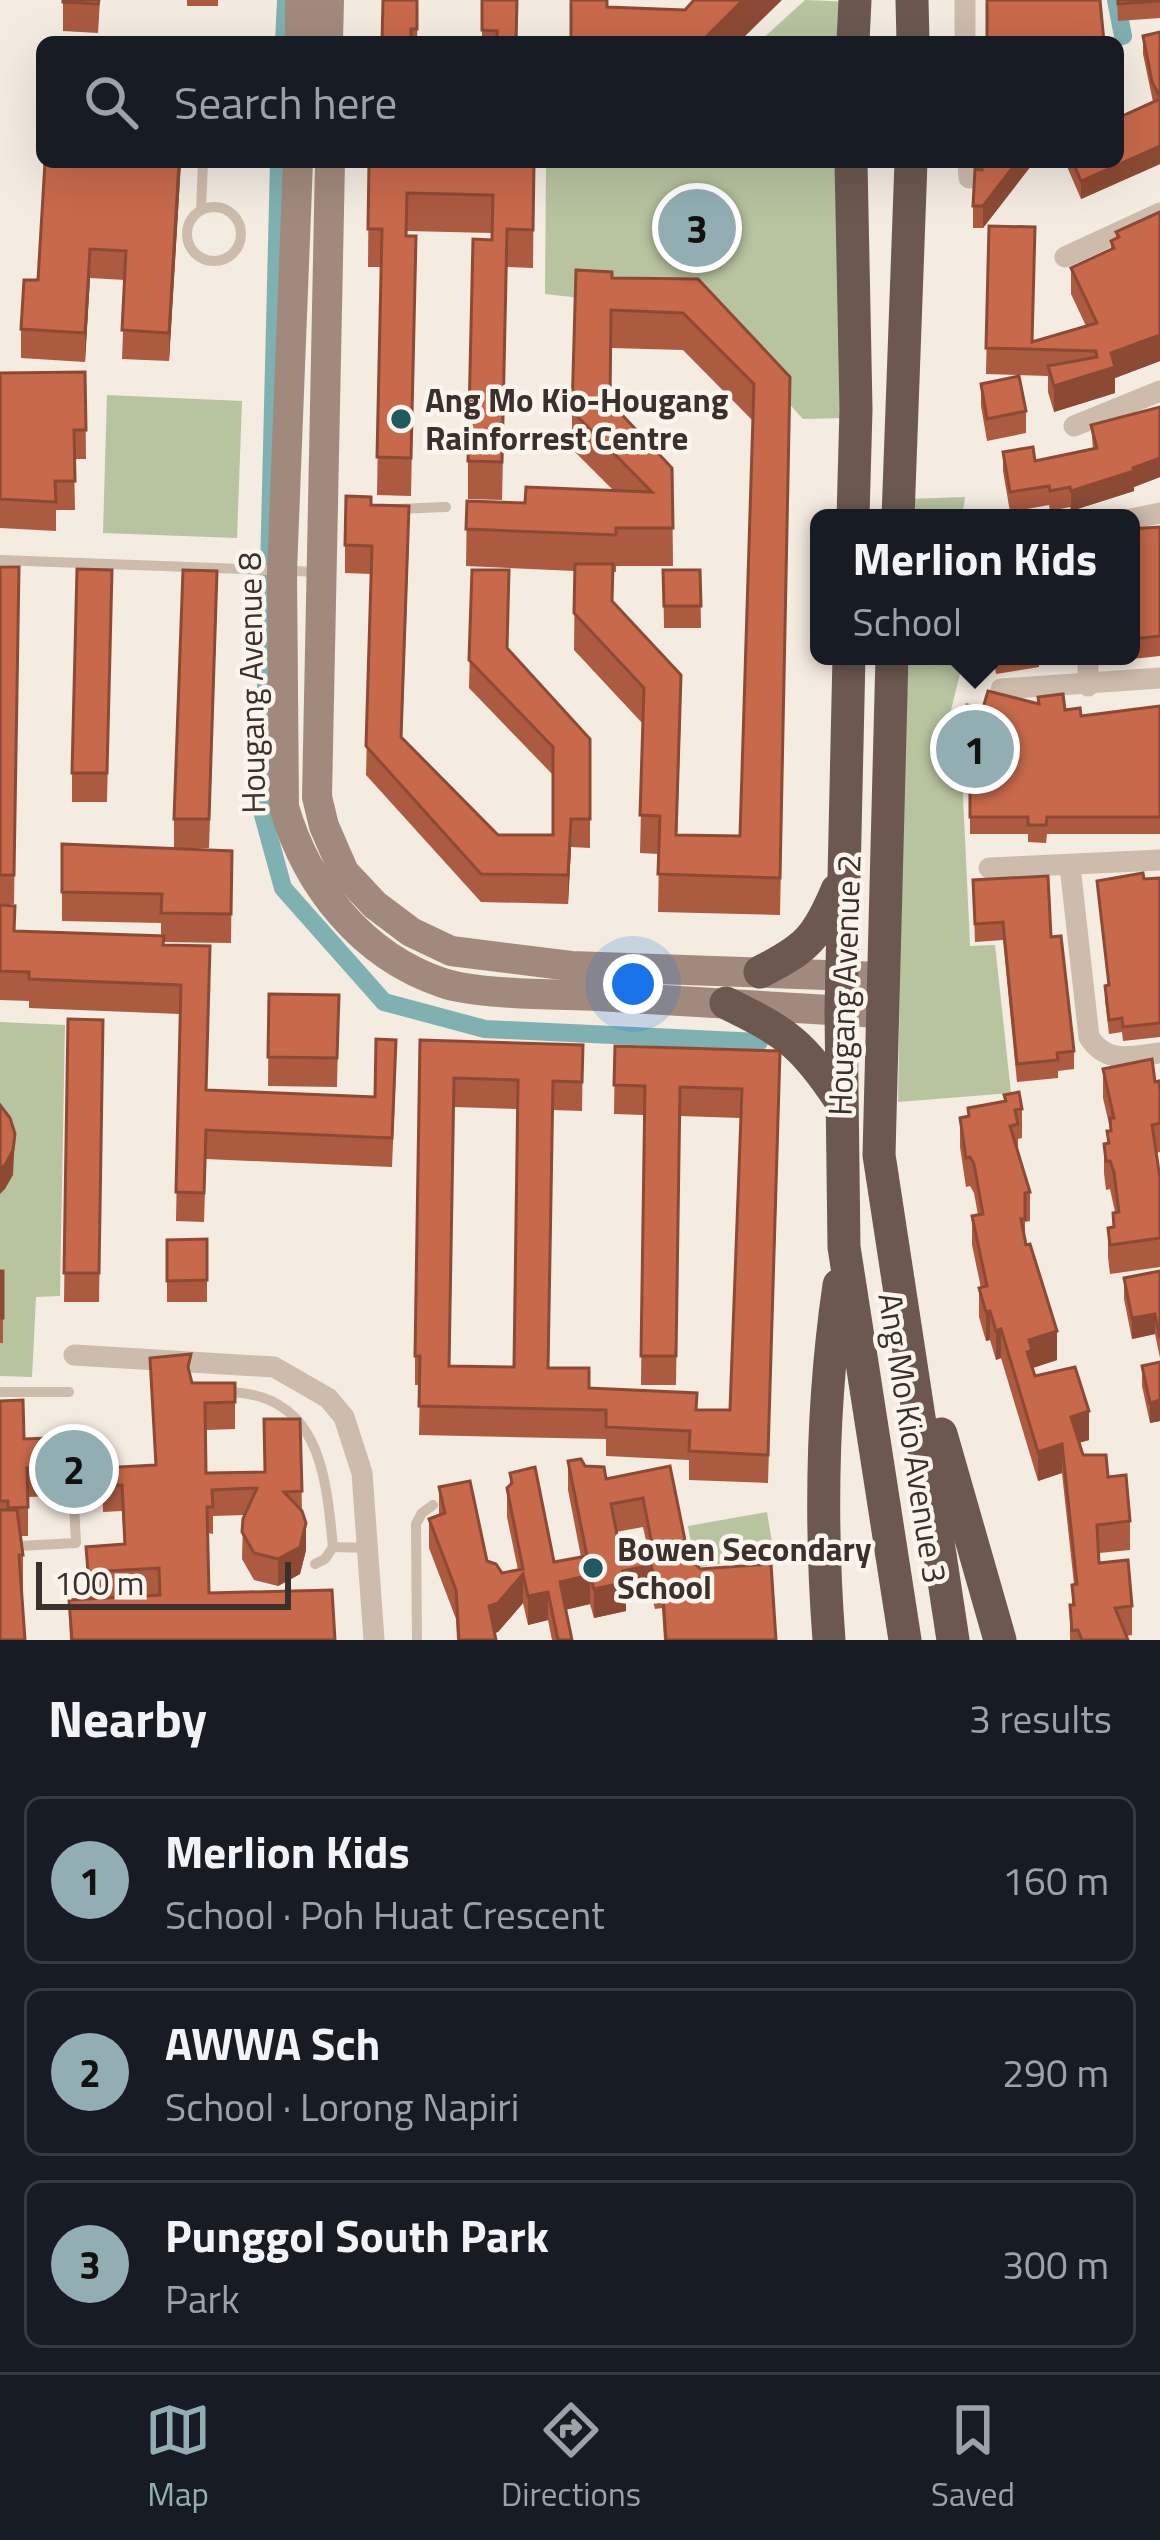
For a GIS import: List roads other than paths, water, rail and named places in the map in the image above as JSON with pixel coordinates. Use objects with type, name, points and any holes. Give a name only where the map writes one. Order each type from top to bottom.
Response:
[{"type":"highway","points":[[853,36],[854,0]]},
{"type":"highway","points":[[912,0],[913,36]]},
{"type":"highway","points":[[851,168],[853,509]]},
{"type":"highway","points":[[898,509],[911,168]]},
{"type":"highway","name":"Hougang Avenue 2","points":[[844,1247],[842,976],[849,665]]},
{"type":"highway","name":"Hougang Avenue 2","points":[[892,665],[879,1155],[886,1220],[906,1314]]},
{"type":"highway","points":[[760,972],[799,952],[815,936],[844,870]]},
{"type":"highway","points":[[725,1003],[797,1042],[841,1102]]},
{"type":"highway","points":[[829,1640],[823,1554],[830,1341],[844,1247]]},
{"type":"highway","name":"Ang Mo Kio Avenue 3","points":[[844,1247],[905,1640]]},
{"type":"highway","points":[[906,1314],[1000,1640]]},
{"type":"highway","name":"Ang Mo Kio Avenue 3","points":[[906,1314],[953,1640]]},
{"type":"main road","points":[[300,0],[300,36]]},
{"type":"main road","name":"Hougang Avenue 8","points":[[298,168],[286,451],[275,571],[284,807],[293,838],[320,890],[357,932],[396,961],[445,984],[537,994],[880,1013]]},
{"type":"main road","name":"Hougang Avenue 8","points":[[330,168],[323,449],[328,511],[320,572],[317,797],[344,872],[375,905],[411,932],[451,951],[571,965],[882,977]]},
{"type":"main road","points":[[297,207],[328,207]]},
{"type":"main road","points":[[286,451],[323,449]]},
{"type":"street","points":[[965,0],[965,36]]},
{"type":"street","points":[[1065,257],[1160,213]]},
{"type":"street","points":[[1074,426],[1160,391]]},
{"type":"street","points":[[1088,665],[1088,686]]},
{"type":"street","points":[[1001,689],[1160,679]]},
{"type":"street","points":[[988,868],[1160,860]]},
{"type":"street","points":[[1070,866],[1090,1037],[1098,1050],[1113,1058],[1160,1053]]},
{"type":"street","points":[[74,1354],[274,1367],[328,1398],[344,1417],[356,1448],[374,1640]]},
{"type":"lane","points":[[201,210],[217,207],[231,213],[240,226],[241,241],[233,255],[219,262],[203,260],[191,250],[186,236],[190,220],[201,210],[203,168]]},
{"type":"lane","points":[[374,509],[446,507]]},
{"type":"lane","points":[[0,560],[320,572]]},
{"type":"lane","points":[[0,1392],[69,1392]]},
{"type":"lane","points":[[214,1392],[248,1392],[284,1409],[313,1440],[323,1463],[333,1547],[326,1559],[315,1564]]},
{"type":"lane","points":[[0,1547],[76,1543],[74,1504]]},
{"type":"lane","points":[[417,1640],[416,1524],[433,1505]]},
{"type":"lane","points":[[333,1547],[368,1548]]},
{"type":"waterway","points":[[284,36],[286,0]]},
{"type":"waterway","points":[[1116,0],[1123,36]]},
{"type":"waterway","points":[[279,168],[263,815],[283,888],[384,1002],[485,1029],[759,1042]]},
{"type":"place","name":"Punggol South Park","points":[[697,228]]},
{"type":"place","name":"Ang Mo Kio-Hougang Rainforrest Centre","points":[[401,419]]},
{"type":"place","name":"Merlion Kids","points":[[975,749]]},
{"type":"place","name":"AWWA Sch","points":[[74,1469]]},
{"type":"place","name":"Bowen Secondary School","points":[[593,1568]]}]
